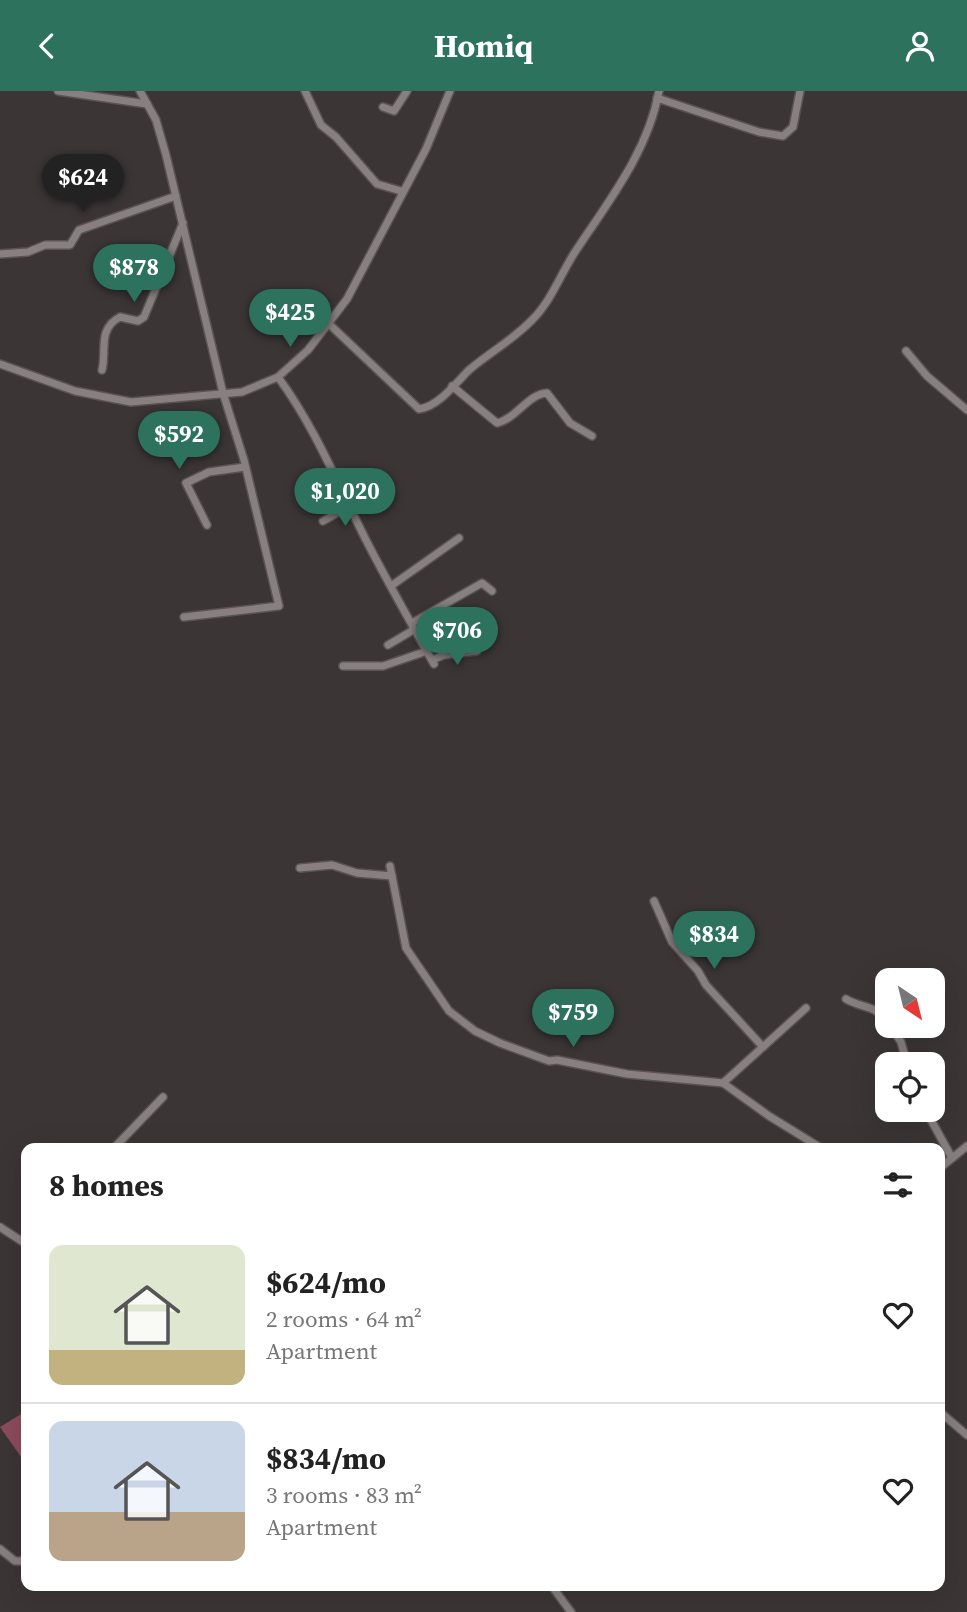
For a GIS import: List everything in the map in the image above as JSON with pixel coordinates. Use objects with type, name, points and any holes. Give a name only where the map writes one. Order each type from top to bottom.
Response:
[{"type":"street","points":[[58,91],[146,104]]},
{"type":"street","points":[[140,91],[161,135],[223,393],[245,467],[279,606],[184,617]]},
{"type":"street","points":[[305,91],[321,125],[336,137],[377,184],[401,191]]},
{"type":"street","points":[[383,107],[394,111],[407,91]]},
{"type":"street","points":[[0,364],[75,391],[131,403],[242,392],[278,377],[308,350],[354,286],[401,191],[426,149],[450,91]]},
{"type":"street","points":[[328,323],[419,409],[433,404],[532,320],[553,294],[575,252],[616,193],[646,132],[658,95],[759,132],[783,136],[793,127],[800,91]]},
{"type":"street","points":[[0,254],[27,251],[45,245],[70,245],[79,230],[176,196]]},
{"type":"street","points":[[102,370],[105,335],[116,319],[138,320],[144,317],[184,223]]},
{"type":"street","points":[[906,351],[927,376],[967,410]]},
{"type":"street","points":[[278,377],[293,397],[433,662],[444,655],[477,651]]},
{"type":"street","points":[[452,386],[498,423],[539,394],[547,393],[570,423],[592,436]]},
{"type":"street","points":[[207,525],[187,483],[209,471],[229,471],[245,467]]},
{"type":"street","points":[[323,521],[350,506]]},
{"type":"street","points":[[391,586],[459,538]]},
{"type":"street","points":[[388,645],[482,583],[492,591]]},
{"type":"street","points":[[344,666],[383,666],[427,651]]},
{"type":"street","points":[[300,869],[332,866],[357,873],[392,876]]},
{"type":"street","points":[[390,866],[406,948],[449,1011],[475,1031],[549,1061],[557,1060],[627,1075],[723,1083],[813,1143]]},
{"type":"street","points":[[654,901],[672,942],[698,971],[706,985],[763,1047]]},
{"type":"street","points":[[846,999],[855,1004],[875,1008]]},
{"type":"street","points":[[723,1083],[806,1008]]},
{"type":"street","points":[[119,1143],[163,1097]]},
{"type":"street","points":[[932,1122],[944,1143]]},
{"type":"street","points":[[945,1145],[952,1158]]},
{"type":"street","points":[[945,1164],[967,1146]]},
{"type":"street","points":[[0,1227],[21,1241]]},
{"type":"street","points":[[945,1416],[967,1435]]},
{"type":"street","points":[[0,1549],[15,1561],[21,1561]]},
{"type":"street","points":[[555,1591],[571,1612]]},
{"type":"shaded area","points":[[21,1414],[21,1457],[0,1427]]}]
